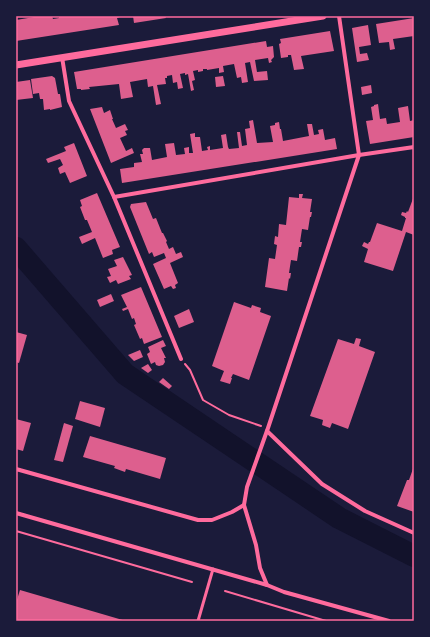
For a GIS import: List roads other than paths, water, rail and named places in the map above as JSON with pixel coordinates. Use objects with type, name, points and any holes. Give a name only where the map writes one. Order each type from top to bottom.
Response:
[{"type":"street","points":[[16,65],[323,16]]},
{"type":"street","points":[[267,585],[260,568],[256,545],[244,505],[247,487],[268,430],[359,156],[339,16]]},
{"type":"street","points":[[62,57],[69,101],[114,197],[181,359]]},
{"type":"street","points":[[114,197],[414,147]]},
{"type":"street","points":[[268,430],[322,484],[365,511],[414,533]]},
{"type":"street","points":[[16,469],[198,520],[212,520],[232,512],[244,505]]},
{"type":"street","points":[[16,513],[213,569],[267,585],[284,592],[389,621]]},
{"type":"lane","points":[[198,621],[213,569]]},
{"type":"waterway","points":[[16,248],[125,374],[339,518],[414,556]]}]
